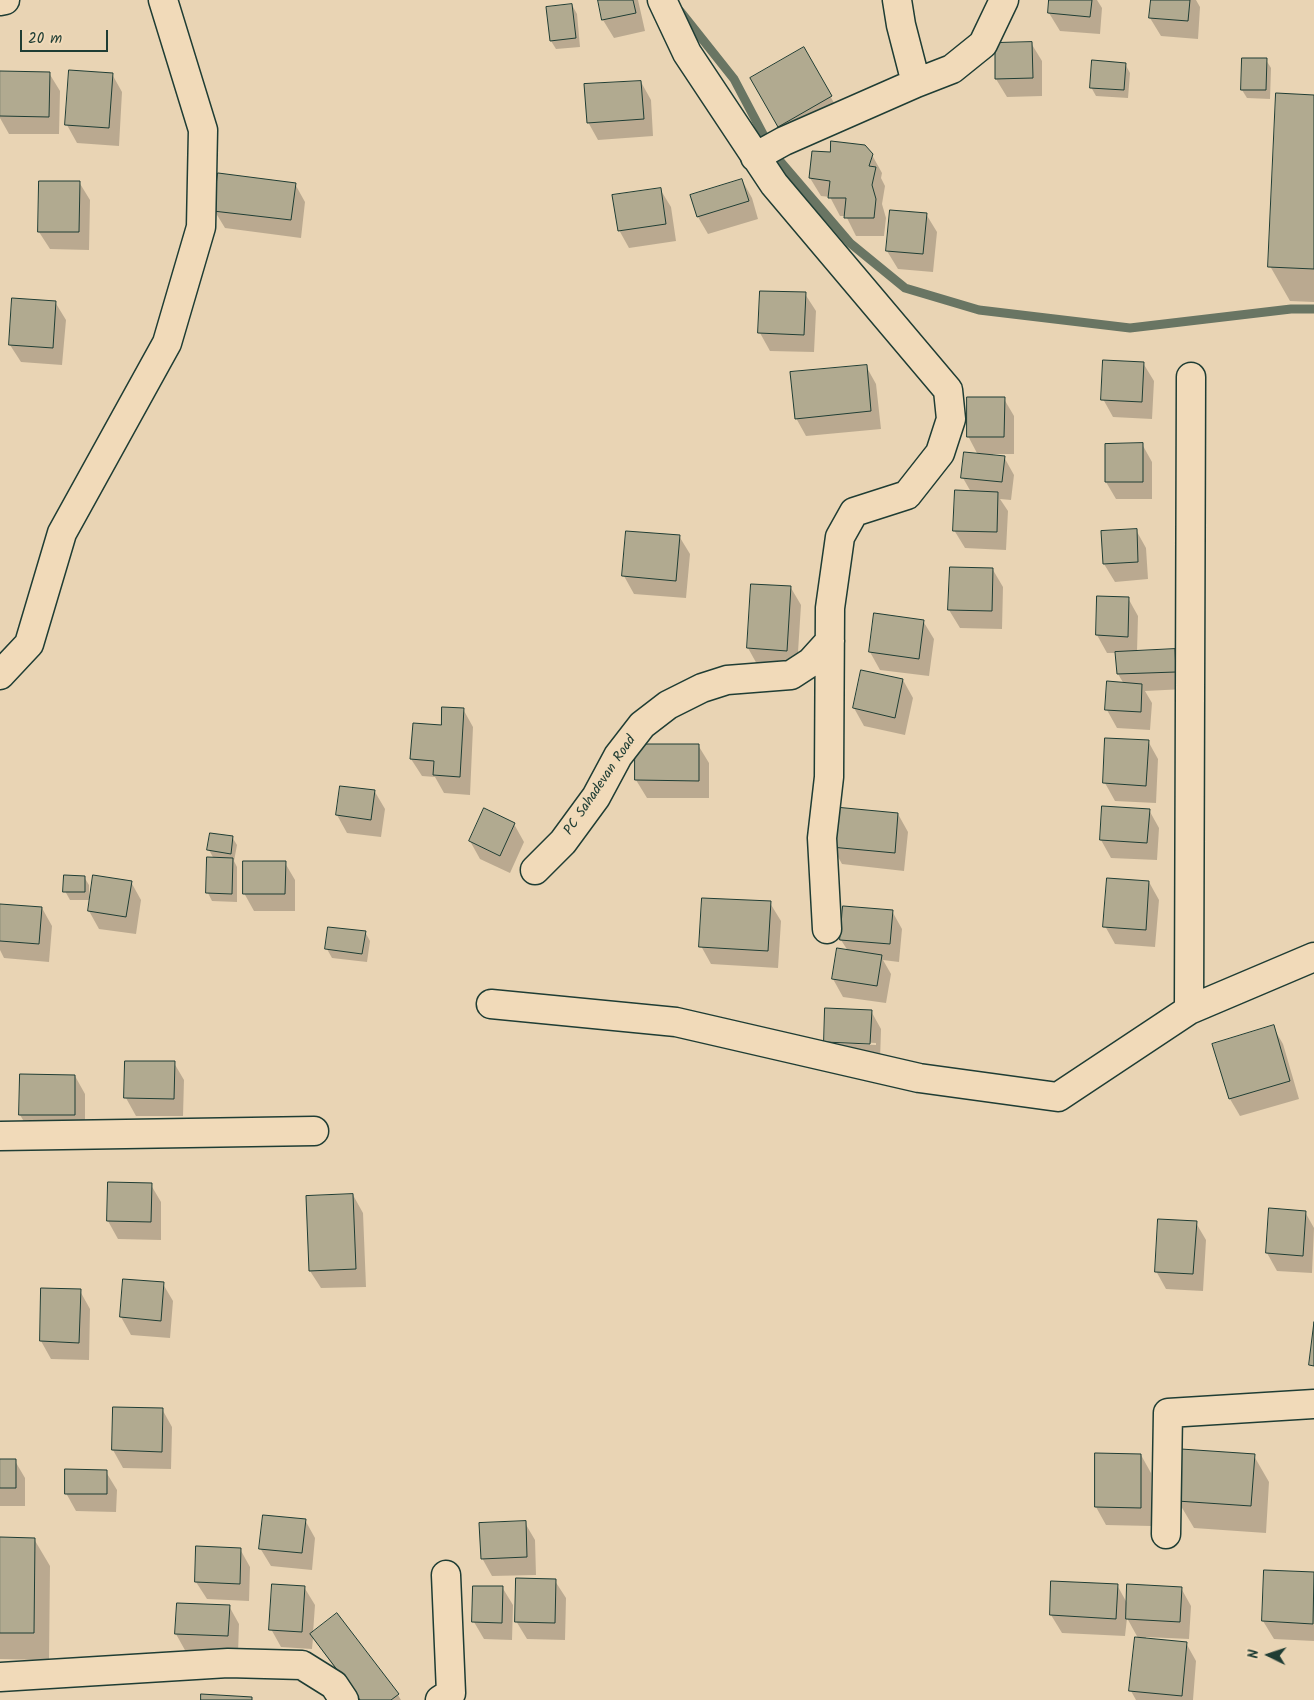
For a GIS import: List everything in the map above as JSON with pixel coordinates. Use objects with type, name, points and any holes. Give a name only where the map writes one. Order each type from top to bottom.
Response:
[{"type":"street","points":[[0,1],[5,0]]},
{"type":"street","points":[[0,675],[29,644],[62,534],[167,343],[201,227],[203,130],[163,0]]},
{"type":"street","points":[[662,0],[686,53],[769,149],[774,184],[948,390],[951,419],[940,453],[907,495],[854,512],[840,537],[830,608],[828,777],[822,838],[827,929]]},
{"type":"street","points":[[897,0],[900,25],[916,83]]},
{"type":"street","points":[[769,149],[916,83],[952,69],[983,44],[1004,0]]},
{"type":"street","points":[[1188,1010],[1190,377]]},
{"type":"street","name":"PC Sahadevan Road","points":[[535,870],[563,842],[596,797],[618,756],[648,720],[668,705],[702,688],[727,680],[791,675],[811,662],[830,641]]},
{"type":"street","points":[[491,1004],[676,1022],[919,1078],[1058,1097],[1188,1010],[1314,958]]},
{"type":"street","points":[[0,1136],[314,1131]]},
{"type":"street","points":[[1166,1534],[1168,1413],[1314,1404]]},
{"type":"street","points":[[440,1700],[451,1693],[446,1575]]},
{"type":"street","points":[[0,1677],[228,1663],[302,1665],[334,1686],[344,1700]]},
{"type":"building","points":[[598,0],[633,0],[636,13],[602,20]]},
{"type":"building","points":[[1049,0],[1092,0],[1090,17],[1048,13]]},
{"type":"building","points":[[1151,0],[1190,0],[1188,21],[1149,18]]},
{"type":"building","points":[[572,4],[576,38],[550,41],[546,7]]},
{"type":"building","points":[[1032,42],[1033,78],[995,79],[995,43]]},
{"type":"building","points":[[804,47],[832,96],[778,127],[750,78]]},
{"type":"building","points":[[1242,58],[1267,58],[1266,90],[1241,90]]},
{"type":"building","points":[[1092,60],[1126,63],[1124,90],[1090,88]]},
{"type":"building","points":[[69,70],[113,73],[109,128],[65,125]]},
{"type":"building","points":[[0,71],[50,72],[49,117],[0,116]]},
{"type":"building","points":[[641,81],[644,119],[587,123],[584,84]]},
{"type":"building","points":[[1276,93],[1314,95],[1314,269],[1268,267]]},
{"type":"building","points":[[831,141],[865,145],[873,154],[869,166],[876,167],[872,185],[876,199],[874,218],[844,218],[846,198],[828,198],[830,181],[809,178],[812,151],[830,152]]},
{"type":"building","points":[[218,173],[296,183],[291,220],[213,211]]},
{"type":"building","points":[[742,179],[749,201],[697,217],[690,195]]},
{"type":"building","points":[[39,181],[80,181],[79,232],[38,232]]},
{"type":"building","points":[[661,188],[666,224],[618,231],[612,195]]},
{"type":"building","points":[[890,210],[927,213],[923,254],[886,251]]},
{"type":"building","points":[[760,291],[806,292],[804,335],[758,333]]},
{"type":"building","points":[[12,298],[56,301],[53,348],[9,345]]},
{"type":"building","points":[[1103,360],[1144,362],[1142,402],[1101,400]]},
{"type":"building","points":[[867,365],[871,411],[795,419],[790,372]]},
{"type":"building","points":[[967,397],[1005,397],[1004,437],[967,437]]},
{"type":"building","points":[[1143,443],[1143,482],[1105,482],[1105,444]]},
{"type":"building","points":[[964,452],[1005,456],[1002,482],[961,478]]},
{"type":"building","points":[[955,490],[998,492],[997,532],[953,531]]},
{"type":"building","points":[[1137,529],[1138,562],[1103,564],[1101,531]]},
{"type":"building","points":[[626,531],[680,535],[676,581],[622,576]]},
{"type":"building","points":[[950,567],[993,568],[992,611],[948,610]]},
{"type":"building","points":[[751,584],[791,586],[787,651],[747,648]]},
{"type":"building","points":[[1097,596],[1129,597],[1128,637],[1096,635]]},
{"type":"building","points":[[874,613],[924,620],[919,659],[869,652]]},
{"type":"building","points":[[1175,649],[1176,672],[1117,674],[1115,652]]},
{"type":"building","points":[[861,670],[903,679],[895,718],[853,708]]},
{"type":"building","points":[[1107,681],[1142,684],[1141,712],[1105,710]]},
{"type":"building","points":[[442,707],[464,708],[460,777],[433,775],[434,761],[410,759],[413,723],[441,725]]},
{"type":"building","points":[[1105,738],[1149,740],[1146,786],[1103,783]]},
{"type":"building","points":[[635,744],[699,744],[699,781],[635,780]]},
{"type":"building","points":[[340,786],[375,790],[371,820],[336,815]]},
{"type":"building","points":[[1102,806],[1150,809],[1147,843],[1100,840]]},
{"type":"building","points":[[835,807],[898,813],[895,853],[831,847]]},
{"type":"building","points":[[484,808],[515,823],[500,856],[469,841]]},
{"type":"building","points":[[210,833],[233,836],[231,854],[207,850]]},
{"type":"building","points":[[207,857],[233,858],[232,894],[206,893]]},
{"type":"building","points":[[243,861],[286,861],[285,894],[243,894]]},
{"type":"building","points":[[64,875],[85,876],[85,892],[63,892]]},
{"type":"building","points":[[93,875],[132,881],[126,917],[88,911]]},
{"type":"building","points":[[1107,878],[1149,881],[1146,930],[1103,927]]},
{"type":"building","points":[[702,898],[771,901],[768,951],[699,947]]},
{"type":"building","points":[[0,904],[42,907],[39,944],[0,941]]},
{"type":"building","points":[[843,906],[893,910],[890,944],[840,940]]},
{"type":"building","points":[[328,927],[366,931],[362,954],[325,949]]},
{"type":"building","points":[[837,948],[882,955],[877,986],[832,979]]},
{"type":"building","points":[[825,1008],[872,1010],[870,1044],[824,1042]]},
{"type":"building","points":[[1274,1025],[1290,1081],[1229,1099],[1212,1044]]},
{"type":"building","points":[[125,1061],[175,1061],[174,1099],[124,1098]]},
{"type":"building","points":[[20,1074],[75,1075],[75,1115],[19,1115]]},
{"type":"building","points":[[108,1182],[152,1183],[151,1222],[107,1221]]},
{"type":"building","points":[[353,1194],[356,1269],[309,1271],[306,1196]]},
{"type":"building","points":[[1269,1208],[1306,1211],[1303,1256],[1266,1253]]},
{"type":"building","points":[[1158,1219],[1197,1221],[1193,1274],[1155,1272]]},
{"type":"building","points":[[123,1279],[164,1282],[161,1321],[120,1317]]},
{"type":"building","points":[[41,1288],[81,1289],[79,1343],[40,1341]]},
{"type":"building","points":[[1314,1322],[1314,1366],[1309,1365]]},
{"type":"building","points":[[113,1407],[163,1408],[162,1452],[112,1450]]},
{"type":"building","points":[[1181,1449],[1255,1454],[1251,1506],[1177,1501]]},
{"type":"building","points":[[1095,1453],[1141,1454],[1141,1508],[1095,1507]]},
{"type":"building","points":[[0,1459],[16,1459],[16,1488],[0,1488]]},
{"type":"building","points":[[65,1469],[107,1470],[107,1494],[65,1494]]},
{"type":"building","points":[[263,1515],[306,1519],[302,1553],[259,1549]]},
{"type":"building","points":[[526,1521],[527,1557],[481,1559],[479,1523]]},
{"type":"building","points":[[0,1537],[35,1538],[34,1633],[0,1633]]},
{"type":"building","points":[[196,1546],[241,1548],[240,1584],[195,1582]]},
{"type":"building","points":[[1264,1570],[1314,1572],[1313,1624],[1262,1621]]},
{"type":"building","points":[[516,1578],[556,1579],[555,1623],[515,1622]]},
{"type":"building","points":[[1051,1581],[1118,1584],[1116,1619],[1050,1615]]},
{"type":"building","points":[[272,1584],[305,1586],[302,1632],[269,1630]]},
{"type":"building","points":[[1127,1584],[1182,1587],[1180,1622],[1126,1619]]},
{"type":"building","points":[[473,1586],[503,1586],[502,1623],[472,1622]]},
{"type":"building","points":[[177,1603],[230,1605],[228,1636],[175,1634]]},
{"type":"building","points":[[337,1613],[399,1694],[391,1700],[360,1700],[310,1634]]},
{"type":"building","points":[[1135,1637],[1187,1642],[1182,1696],[1129,1691]]},
{"type":"building","points":[[201,1694],[252,1697],[252,1700],[201,1700]]},
{"type":"waterway","points":[[680,11],[734,79],[773,153],[850,243],[905,288],[979,310],[1130,328],[1291,309],[1314,309]]}]
